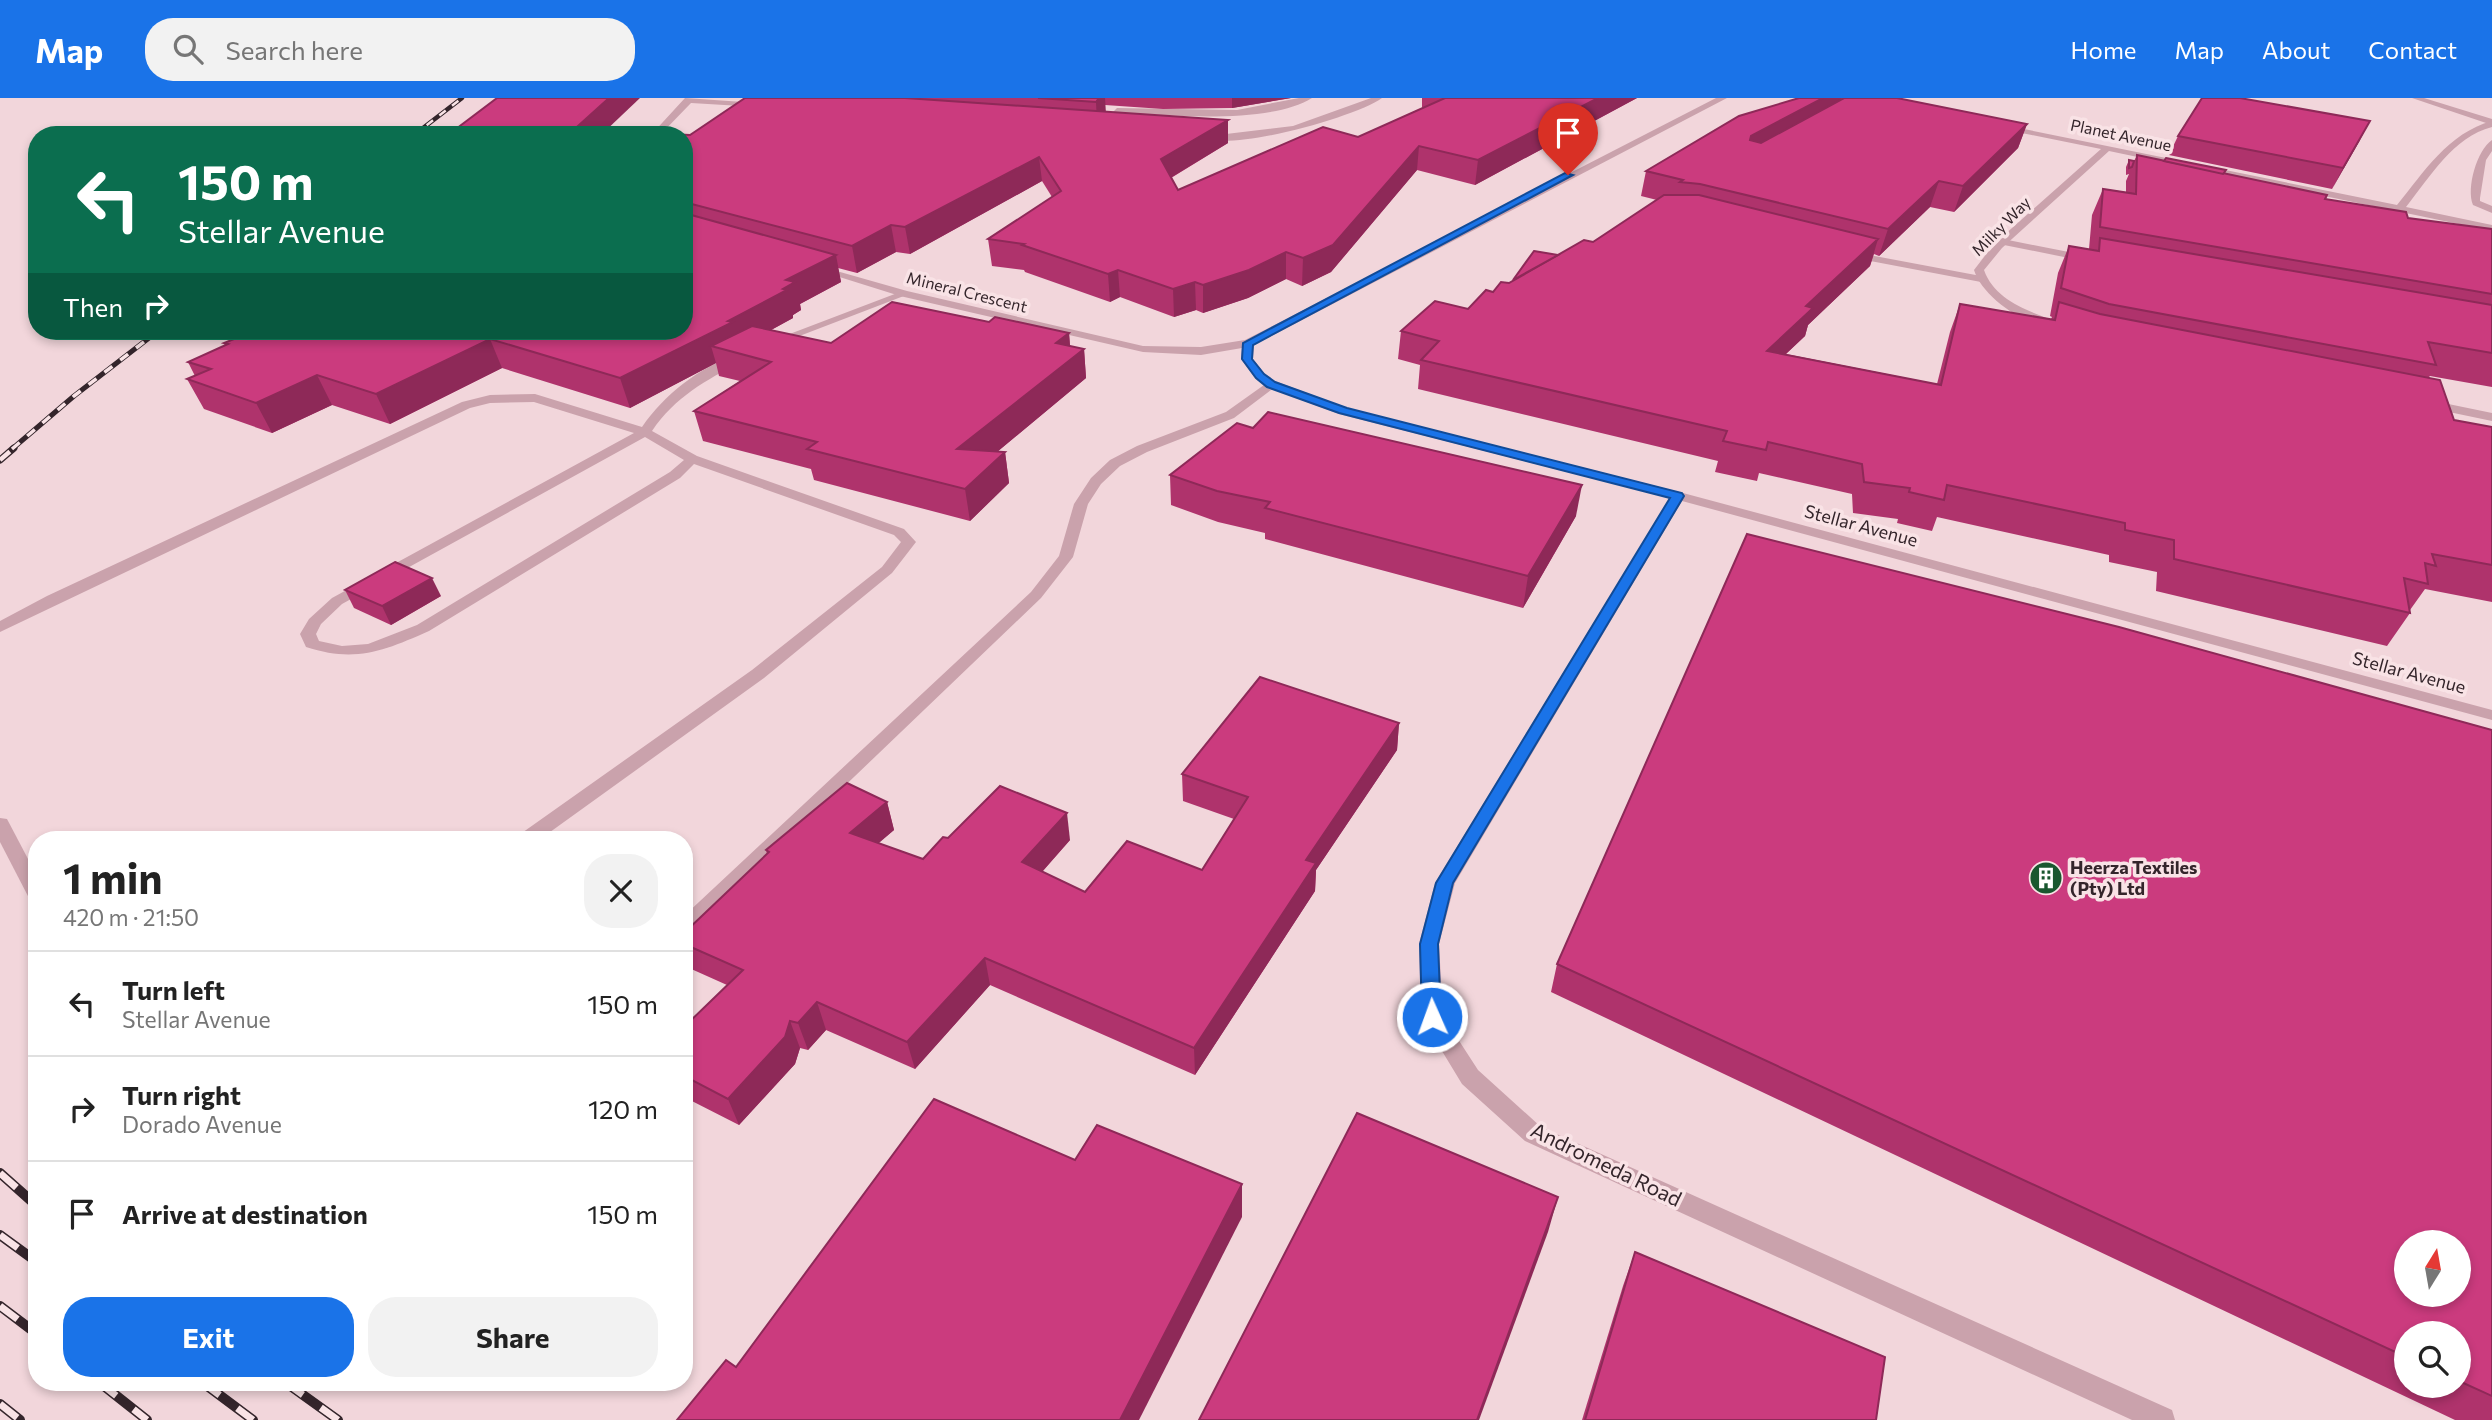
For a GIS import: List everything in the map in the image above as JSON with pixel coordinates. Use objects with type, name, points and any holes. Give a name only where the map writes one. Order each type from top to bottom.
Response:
[{"type":"street","points":[[1104,109],[1197,114],[1255,112],[1308,98]]},
{"type":"street","points":[[1188,136],[1251,136],[1294,129],[1348,112],[1378,98]]},
{"type":"street","name":"Mineral Crescent","points":[[811,267],[904,293],[1143,349],[1201,351],[1248,343],[1675,120],[1723,98]]},
{"type":"street","points":[[2416,98],[2492,123]]},
{"type":"street","points":[[664,126],[689,99],[769,106]]},
{"type":"street","points":[[1098,130],[1117,110]]},
{"type":"street","name":"Planet Avenue","points":[[1988,123],[2230,178],[2492,228]]},
{"type":"street","points":[[2399,209],[2461,136],[2492,123]]},
{"type":"street","points":[[1085,129],[1111,131]]},
{"type":"street","points":[[2492,143],[2482,160],[2475,198],[2476,203],[2492,210]]},
{"type":"street","name":"Milky Way","points":[[2062,328],[2020,311],[2002,300],[1980,279],[1979,270],[1983,261],[2107,148]]},
{"type":"street","points":[[2003,242],[2096,261]]},
{"type":"street","points":[[1843,253],[1980,279]]},
{"type":"street","points":[[692,459],[675,475],[423,628],[379,648],[331,652],[312,644],[308,634],[314,622],[337,601],[645,432],[662,406],[694,381],[755,350],[832,318],[904,293]]},
{"type":"street","name":"Stellar Avenue","points":[[1248,343],[1247,359],[1260,376],[1271,384],[1343,411],[1678,496],[2492,715]]},
{"type":"street","points":[[693,919],[1036,595],[1066,557],[1081,504],[1096,481],[1115,463],[1142,449],[1230,415],[1271,384]]},
{"type":"street","points":[[0,627],[52,599],[466,405],[490,399],[535,398],[645,432],[692,459],[899,532],[909,542],[887,570],[758,674],[539,831]]},
{"type":"street","points":[[2412,401],[2492,417]]},
{"type":"street","name":"Andromeda Road","points":[[1678,496],[1445,883],[1429,944],[1432,1017],[1470,1077],[1533,1134],[2162,1420]]},
{"type":"street","points":[[0,824],[28,878]]},
{"type":"building","points":[[497,98],[609,98],[578,126],[460,126]]},
{"type":"building","points":[[745,98],[905,98],[1228,120],[1161,159],[1178,190],[1323,127],[1358,137],[1445,98],[1598,98],[1478,160],[1419,146],[1333,245],[1303,258],[1286,252],[1249,270],[1203,285],[1195,282],[1173,289],[1118,270],[1108,274],[1022,245],[1024,244],[988,239],[1061,191],[1039,157],[905,227],[891,225],[852,246],[693,204],[693,133]]},
{"type":"building","points":[[1038,98],[1099,98],[1096,102]]},
{"type":"building","points":[[1799,98],[1823,98],[1751,136],[1750,140],[1761,143],[1844,98],[1897,98],[2027,124],[1963,186],[1939,181],[1888,229],[1700,184],[1680,182],[1683,180],[1646,171],[1739,116]]},
{"type":"building","points":[[2202,98],[2240,98],[2370,121],[2343,168],[2178,136]]},
{"type":"building","points":[[2137,155],[2327,195],[2325,199],[2406,212],[2408,218],[2492,229],[2492,294],[2100,227],[2103,189],[2136,194]]},
{"type":"building","points":[[2166,158],[2226,170],[2223,174],[2164,161]]},
{"type":"building","points":[[1664,195],[1699,195],[1878,239],[1806,306],[1813,308],[1767,351],[1941,385],[1960,304],[2055,320],[2059,302],[2100,314],[2440,380],[2454,420],[2492,427],[2492,565],[2432,554],[2436,566],[2425,563],[2428,584],[2404,578],[2410,613],[2174,559],[2174,540],[2125,530],[2125,523],[1947,485],[1944,500],[1909,492],[1910,488],[1864,482],[1862,464],[1768,442],[1766,450],[1723,441],[1727,431],[1421,360],[1439,341],[1401,331],[1435,301],[1468,309],[1486,290],[1493,292],[1501,282],[1509,283],[1584,240],[1593,242]]},
{"type":"building","points":[[693,215],[836,255],[786,280],[795,282],[783,289],[787,290],[728,321],[733,322],[620,378],[493,340],[693,340]]},
{"type":"building","points":[[2100,238],[2492,305],[2492,353],[2428,342],[2436,365],[2109,304],[2061,288],[2069,246],[2099,251]]},
{"type":"building","points":[[1534,251],[1558,255],[1513,280]]},
{"type":"building","points":[[892,302],[989,322],[995,317],[1069,333],[1056,343],[1084,349],[957,449],[1005,452],[965,489],[807,449],[817,442],[694,411],[771,362],[711,346],[752,326],[831,343]]},
{"type":"building","points":[[232,340],[488,340],[376,394],[317,375],[256,403],[187,379],[211,369],[188,362],[228,344],[224,343]]},
{"type":"building","points":[[1268,412],[1582,485],[1528,576],[1265,508],[1270,502],[1217,491],[1170,475],[1237,423],[1253,428]]},
{"type":"building","name":"Heerza Textiles (Pty) Ltd","points":[[1747,534],[2119,627],[2492,730],[2492,1396],[2471,1386],[2471,1321],[2394,1321],[2394,1351],[1557,964]]},
{"type":"building","points":[[395,562],[432,578],[382,606],[345,590]]},
{"type":"building","points":[[1260,677],[1399,723],[1306,860],[1316,863],[1194,1048],[985,958],[907,1042],[817,1002],[798,1023],[790,1021],[785,1037],[728,1099],[693,1081],[693,1018],[743,970],[693,948],[693,924],[769,852],[766,850],[847,783],[887,802],[850,833],[923,859],[943,837],[948,838],[1000,786],[1067,813],[1022,862],[1085,892],[1127,841],[1202,870],[1248,797],[1182,774]]},
{"type":"building","points":[[934,1099],[1075,1160],[1097,1125],[1242,1184],[1120,1420],[677,1420],[726,1360],[736,1367]]},
{"type":"building","points":[[1357,1113],[1558,1197],[1477,1420],[1199,1420]]},
{"type":"building","points":[[1635,1252],[1885,1357],[1876,1420],[1585,1420]]},
{"type":"railway","points":[[426,126],[462,98]]},
{"type":"railway","points":[[12,449],[74,396],[146,340]]},
{"type":"railway","points":[[0,460],[14,448]]},
{"type":"railway","points":[[0,1173],[28,1198]]},
{"type":"railway","points":[[0,1235],[28,1255]]},
{"type":"railway","points":[[0,1306],[28,1327]]},
{"type":"railway","points":[[110,1391],[147,1420]]},
{"type":"railway","points":[[214,1391],[253,1420]]},
{"type":"railway","points":[[298,1391],[338,1420]]},
{"type":"railway","points":[[0,1404],[20,1420]]},
{"type":"place","name":"Heerza Textiles (Pty) Ltd","points":[[2046,878]]},
{"type":"route","points":[[1432,1017],[1429,944],[1445,883],[1678,496],[1343,411],[1271,384],[1260,376],[1247,359],[1248,343],[1568,175]]}]
